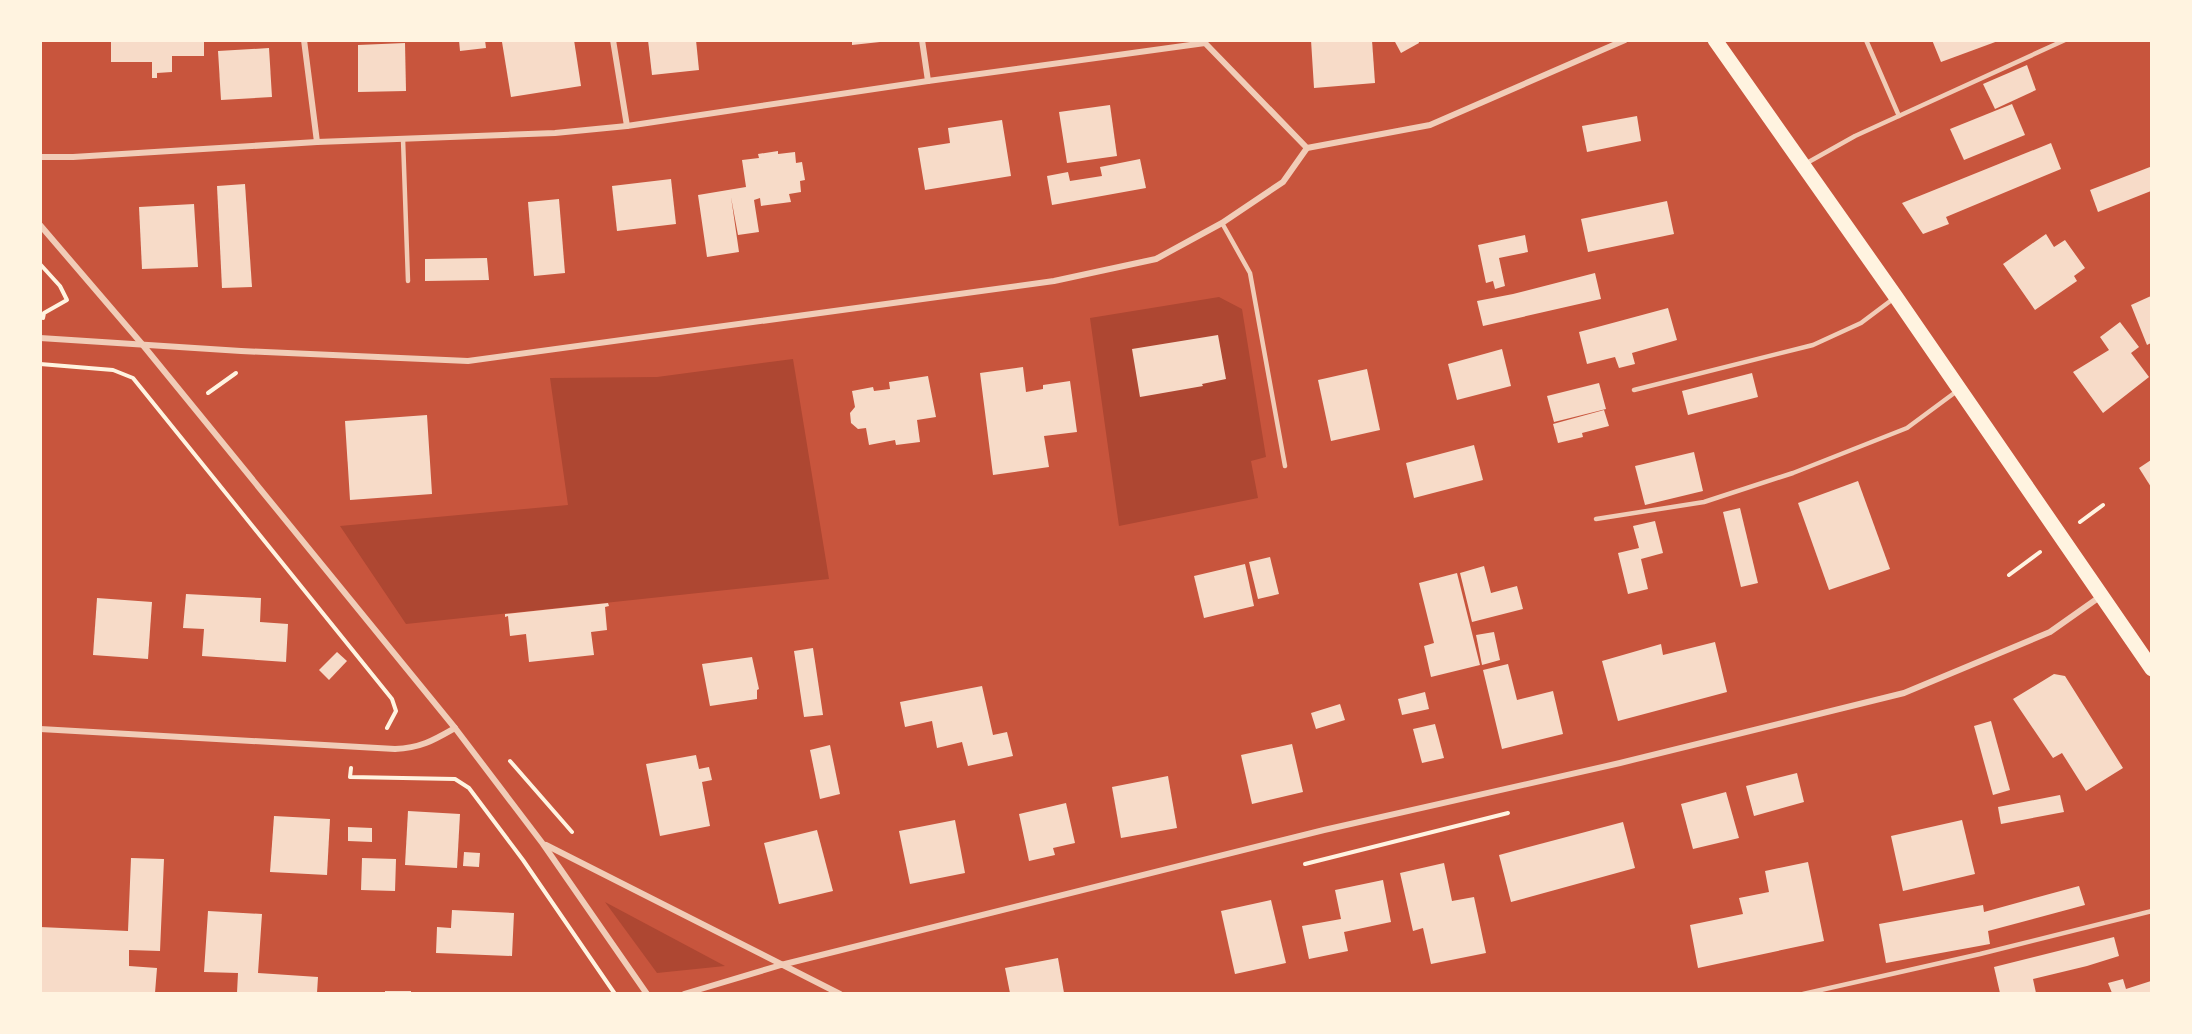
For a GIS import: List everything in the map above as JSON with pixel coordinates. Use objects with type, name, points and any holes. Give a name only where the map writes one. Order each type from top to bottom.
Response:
[{"type":"main road","points":[[1715,40],[1896,297],[2151,669]]},
{"type":"street","points":[[304,40],[317,142]]},
{"type":"street","points":[[613,40],[627,126]]},
{"type":"street","points":[[922,40],[928,81]]},
{"type":"street","points":[[40,338],[241,351],[480,360],[1054,281],[1156,259],[1222,223],[1284,183],[1307,148],[1430,125],[1625,40]]},
{"type":"street","points":[[40,157],[74,157],[317,142],[555,133],[627,126],[1206,42],[1307,148]]},
{"type":"street","points":[[40,225],[142,345],[455,728],[543,844],[647,993]]},
{"type":"street","points":[[684,993],[781,965],[1324,830],[1620,763],[1904,693],[2050,632],[2101,596]]},
{"type":"street","points":[[40,729],[353,747],[414,748],[455,728]]},
{"type":"street","points":[[543,844],[840,993]]},
{"type":"lane","points":[[1866,40],[1899,116]]},
{"type":"lane","points":[[1803,165],[1855,136],[2065,40]]},
{"type":"lane","points":[[403,139],[408,281]]},
{"type":"lane","points":[[1222,223],[1250,273],[1285,466]]},
{"type":"lane","points":[[1634,390],[1813,345],[1861,323],[1896,297]]},
{"type":"lane","points":[[1596,519],[1704,502],[1793,473],[1906,428],[1959,390]]},
{"type":"lane","points":[[1803,993],[1980,954],[2151,911]]},
{"type":"path","points":[[40,264],[60,286],[67,300],[44,313],[42,325]]},
{"type":"path","points":[[214,403],[206,394],[240,371],[241,351]]},
{"type":"path","points":[[40,363],[113,370],[133,378],[392,699],[396,711],[384,732]]},
{"type":"path","points":[[353,747],[350,777],[455,780],[469,788],[523,860],[615,993]]},
{"type":"path","points":[[509,760],[570,831],[580,836]]},
{"type":"shaded area","points":[[1219,297],[1242,309],[1266,457],[1251,461],[1258,498],[1119,526],[1090,318]]},
{"type":"shaded area","points":[[793,359],[829,579],[406,624],[340,526],[568,505],[550,378],[657,377]]},
{"type":"shaded area","points":[[605,902],[725,966],[657,973]]},
{"type":"building","points":[[111,40],[204,40],[204,56],[172,56],[172,72],[157,73],[157,78],[152,78],[152,62],[111,62]]},
{"type":"building","points":[[459,40],[485,40],[486,48],[460,51]]},
{"type":"building","points":[[574,40],[581,86],[511,97],[502,42]]},
{"type":"building","points":[[648,40],[696,40],[699,70],[652,75]]},
{"type":"building","points":[[852,40],[880,40],[880,42],[852,45]]},
{"type":"building","points":[[1311,40],[1372,40],[1375,83],[1314,88]]},
{"type":"building","points":[[1394,40],[1418,40],[1419,43],[1401,53]]},
{"type":"building","points":[[1932,40],[1998,40],[1998,41],[1941,62]]},
{"type":"building","points":[[405,43],[406,91],[358,92],[358,45]]},
{"type":"building","points":[[269,48],[272,97],[221,100],[218,51]]},
{"type":"building","points":[[2027,65],[2036,90],[1995,109],[1983,84]]},
{"type":"building","points":[[2012,104],[2025,135],[1964,160],[1950,129]]},
{"type":"building","points":[[1110,105],[1117,156],[1067,163],[1059,112]]},
{"type":"building","points":[[1637,116],[1641,141],[1587,152],[1582,126]]},
{"type":"building","points":[[1002,120],[1011,176],[925,190],[918,148],[950,143],[948,128]]},
{"type":"building","points":[[2051,143],[2061,169],[1946,217],[1949,224],[1923,234],[1902,203]]},
{"type":"building","points":[[778,151],[778,154],[795,152],[796,163],[802,162],[805,180],[800,181],[801,192],[789,194],[791,202],[761,206],[760,198],[754,200],[759,232],[738,235],[731,197],[739,252],[707,257],[698,195],[746,187],[742,160],[759,158],[758,154]]},
{"type":"building","points":[[1140,159],[1146,188],[1052,205],[1047,176],[1068,172],[1070,181],[1102,176],[1100,167]]},
{"type":"building","points":[[2150,167],[2151,191],[2098,212],[2090,190]]},
{"type":"building","points":[[671,179],[676,224],[617,231],[612,186]]},
{"type":"building","points":[[245,184],[252,287],[222,288],[217,186]]},
{"type":"building","points":[[559,199],[565,273],[534,276],[528,202]]},
{"type":"building","points":[[1667,201],[1674,234],[1588,252],[1581,219]]},
{"type":"building","points":[[194,204],[198,267],[142,269],[139,207]]},
{"type":"building","points":[[2046,234],[2054,247],[2065,240],[2085,268],[2074,276],[2077,281],[2035,310],[2003,264]]},
{"type":"building","points":[[1525,235],[1528,252],[1499,258],[1505,286],[1495,289],[1493,281],[1486,283],[1478,245]]},
{"type":"building","points":[[487,258],[489,280],[425,281],[425,259]]},
{"type":"building","points":[[1595,273],[1601,299],[1483,326],[1477,301]]},
{"type":"building","points":[[2151,296],[2151,343],[2147,345],[2131,305]]},
{"type":"building","points":[[1668,308],[1677,340],[1632,353],[1635,364],[1619,368],[1615,357],[1587,364],[1579,332]]},
{"type":"building","points":[[2120,322],[2139,347],[2131,353],[2149,377],[2103,413],[2073,372],[2109,350],[2100,337]]},
{"type":"building","points":[[1218,335],[1226,379],[1202,384],[1203,386],[1140,397],[1132,349]]},
{"type":"building","points":[[1502,349],[1511,386],[1457,400],[1448,364]]},
{"type":"building","points":[[1023,367],[1026,392],[1043,389],[1043,385],[1070,381],[1077,432],[1044,436],[1049,467],[993,475],[980,373]]},
{"type":"building","points":[[1367,369],[1380,430],[1331,441],[1318,380]]},
{"type":"building","points":[[1752,373],[1758,397],[1688,415],[1682,391]]},
{"type":"building","points":[[928,376],[936,417],[917,420],[920,442],[896,445],[895,440],[869,445],[866,428],[858,429],[851,423],[850,413],[855,407],[852,391],[873,387],[874,391],[890,389],[889,382]]},
{"type":"building","points":[[1599,383],[1606,409],[1554,422],[1547,396]]},
{"type":"building","points":[[1604,410],[1609,426],[1582,433],[1583,437],[1558,443],[1553,424]]},
{"type":"building","points":[[427,415],[432,494],[350,500],[345,421]]},
{"type":"building","points":[[1474,445],[1483,480],[1414,498],[1406,463]]},
{"type":"building","points":[[1694,452],[1703,491],[1645,505],[1635,466]]},
{"type":"building","points":[[2151,460],[2151,487],[2139,468]]},
{"type":"building","points":[[1858,481],[1890,569],[1829,590],[1798,503]]},
{"type":"building","points":[[1740,508],[1758,583],[1741,587],[1723,512]]},
{"type":"building","points":[[1655,521],[1663,553],[1641,559],[1648,589],[1628,594],[1618,553],[1639,548],[1633,526]]},
{"type":"building","points":[[1270,557],[1279,594],[1258,599],[1249,562]]},
{"type":"building","points":[[1245,564],[1254,606],[1204,618],[1194,576]]},
{"type":"building","points":[[1484,566],[1491,593],[1517,586],[1523,609],[1472,622],[1460,573]]},
{"type":"building","points":[[1457,573],[1480,665],[1431,677],[1424,646],[1434,643],[1419,583]]},
{"type":"building","points":[[186,594],[261,598],[260,622],[288,624],[286,662],[202,656],[204,629],[183,628]]},
{"type":"building","points":[[97,598],[152,602],[148,659],[93,655]]},
{"type":"building","points":[[608,603],[609,606],[605,607],[607,630],[591,632],[594,655],[529,662],[526,634],[510,636],[508,616],[505,617],[505,614]]},
{"type":"building","points":[[1494,632],[1500,660],[1482,665],[1476,635]]},
{"type":"building","points":[[1715,642],[1727,692],[1618,721],[1602,661],[1661,644],[1663,655]]},
{"type":"building","points":[[813,648],[823,715],[804,717],[794,651]]},
{"type":"building","points":[[337,652],[347,661],[329,680],[319,670]]},
{"type":"building","points":[[752,657],[759,689],[757,699],[710,706],[702,664]]},
{"type":"building","points":[[1508,664],[1517,700],[1553,691],[1563,734],[1502,749],[1483,670]]},
{"type":"building","points":[[2054,674],[2065,676],[2123,768],[2086,791],[2062,753],[2053,758],[2013,699]]},
{"type":"building","points":[[982,686],[993,735],[1007,732],[1013,756],[968,766],[962,742],[937,748],[932,721],[905,727],[900,702]]},
{"type":"building","points":[[1425,692],[1429,709],[1402,715],[1398,699]]},
{"type":"building","points":[[1340,704],[1345,720],[1316,729],[1311,713]]},
{"type":"building","points":[[1991,721],[2010,790],[1993,795],[1974,726]]},
{"type":"building","points":[[1435,724],[1444,758],[1422,763],[1413,729]]},
{"type":"building","points":[[1292,744],[1303,792],[1252,804],[1241,755]]},
{"type":"building","points":[[830,745],[840,794],[820,799],[810,750]]},
{"type":"building","points":[[696,755],[699,769],[709,767],[712,780],[702,782],[710,826],[660,836],[646,764]]},
{"type":"building","points":[[1797,773],[1804,802],[1754,816],[1746,786]]},
{"type":"building","points":[[1168,776],[1177,828],[1121,838],[1112,787]]},
{"type":"building","points":[[1726,792],[1739,838],[1693,849],[1681,804]]},
{"type":"building","points":[[2060,795],[2064,812],[2001,824],[1998,807]]},
{"type":"building","points":[[1066,803],[1075,843],[1053,848],[1055,855],[1029,861],[1019,814]]},
{"type":"building","points":[[408,811],[460,814],[457,868],[405,865]]},
{"type":"building","points":[[274,816],[330,819],[327,875],[270,872]]},
{"type":"building","points":[[955,820],[965,873],[910,884],[899,831]]},
{"type":"building","points":[[1962,820],[1975,874],[1903,891],[1891,836]]},
{"type":"building","points":[[1623,822],[1635,868],[1511,902],[1499,855]]},
{"type":"building","points":[[348,827],[372,828],[372,842],[348,841]]},
{"type":"building","points":[[817,830],[833,891],[779,904],[764,843]]},
{"type":"building","points":[[464,852],[480,853],[479,867],[463,866]]},
{"type":"building","points":[[131,858],[164,859],[160,951],[129,950],[129,966],[157,968],[155,993],[40,993],[40,927],[128,931]]},
{"type":"building","points":[[362,858],[396,859],[395,891],[361,890]]},
{"type":"building","points":[[1808,862],[1824,941],[1698,968],[1690,925],[1743,914],[1739,898],[1769,892],[1765,871]]},
{"type":"building","points":[[1444,863],[1452,901],[1474,897],[1486,953],[1431,964],[1423,928],[1413,931],[1400,873]]},
{"type":"building","points":[[1383,880],[1391,922],[1344,932],[1348,951],[1309,959],[1302,926],[1341,919],[1335,890]]},
{"type":"building","points":[[2079,886],[2085,905],[1988,931],[1990,944],[1886,963],[1879,924],[1983,905],[1984,912]]},
{"type":"building","points":[[1271,900],[1286,963],[1235,974],[1221,911]]},
{"type":"building","points":[[452,910],[514,913],[512,956],[436,953],[437,927],[451,928]]},
{"type":"building","points":[[208,911],[262,914],[258,973],[318,977],[317,993],[237,993],[238,973],[204,972]]},
{"type":"building","points":[[2114,937],[2119,956],[2033,979],[2036,993],[2000,993],[1994,967]]},
{"type":"building","points":[[1058,958],[1064,993],[1010,993],[1005,968]]},
{"type":"building","points":[[2123,979],[2126,989],[2151,981],[2151,993],[2112,993],[2108,983]]},
{"type":"building","points":[[385,991],[411,991],[411,993],[385,993]]}]
